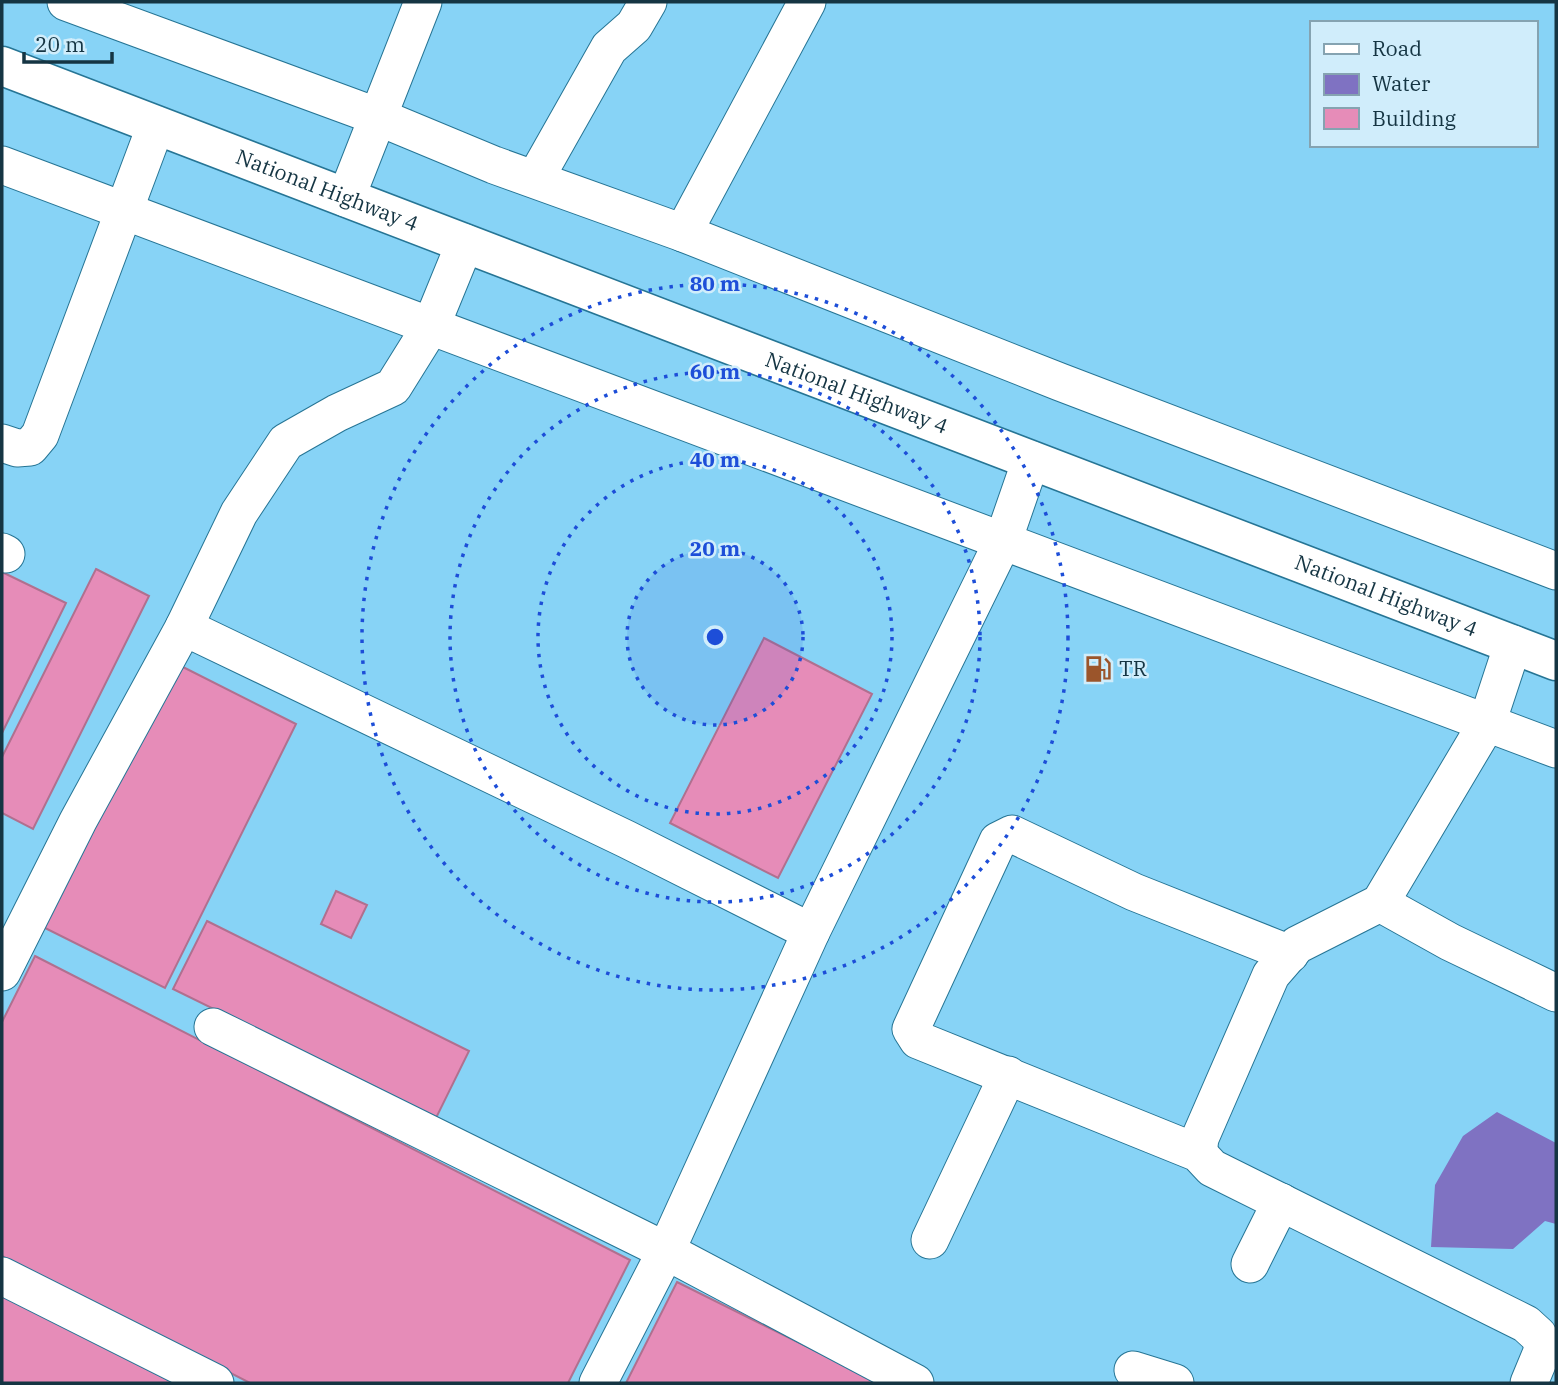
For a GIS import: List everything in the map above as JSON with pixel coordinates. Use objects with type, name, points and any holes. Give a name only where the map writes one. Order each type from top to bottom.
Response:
[{"type":"highway","name":"National Highway 4","points":[[2,66],[1556,661]]},
{"type":"street","points":[[66,2],[376,116],[494,165],[683,233],[1060,382],[1556,571]]},
{"type":"street","points":[[346,198],[423,2]]},
{"type":"street","points":[[535,179],[608,48],[634,26],[648,2]]},
{"type":"street","points":[[683,233],[807,2]]},
{"type":"street","points":[[2,443],[18,448],[30,447],[40,435],[156,125]]},
{"type":"street","points":[[2,165],[1556,749]]},
{"type":"street","points":[[2,972],[78,821],[184,627],[239,513],[286,442],[337,413],[393,387],[431,326],[465,243]]},
{"type":"street","points":[[597,1383],[666,1251],[811,932],[1003,541],[1031,460]]},
{"type":"street","points":[[184,627],[626,839],[811,932]]},
{"type":"street","points":[[1198,1153],[1200,1138],[1270,975],[1297,946],[1380,903],[1487,723],[1513,644]]},
{"type":"street","points":[[1290,954],[1134,892],[1012,834],[998,841],[911,1029],[918,1040],[1198,1153],[1212,1168],[1526,1324],[1538,1335],[1544,1347],[1529,1383]]},
{"type":"street","points":[[1380,903],[1450,942],[1556,993]]},
{"type":"street","points":[[213,1027],[666,1251],[915,1383]]},
{"type":"street","points":[[930,1240],[1008,1075]]},
{"type":"street","points":[[1250,1264],[1281,1202]]},
{"type":"street","points":[[2,1276],[215,1383]]},
{"type":"street","points":[[1133,1370],[1175,1383]]},
{"type":"water","points":[[1497,1112],[1556,1143],[1556,1224],[1545,1221],[1513,1249],[1431,1247],[1435,1185],[1463,1136]]},
{"type":"building","points":[[96,569],[149,596],[33,829],[2,813],[2,757]]},
{"type":"building","points":[[2,572],[66,603],[2,733]]},
{"type":"building","points":[[764,638],[872,694],[778,878],[670,823]]},
{"type":"building","points":[[175,663],[296,724],[165,988],[43,927]]},
{"type":"building","points":[[336,891],[367,905],[351,938],[321,924]]},
{"type":"building","points":[[207,921],[469,1051],[436,1118],[173,989]]},
{"type":"building","points":[[35,956],[630,1260],[568,1383],[250,1383],[2,1256],[2,1022]]},
{"type":"building","points":[[677,1282],[880,1383],[626,1383]]},
{"type":"building","points":[[2,1295],[177,1383],[2,1383]]},
{"type":"place","name":"TR","points":[[1098,669]]}]
